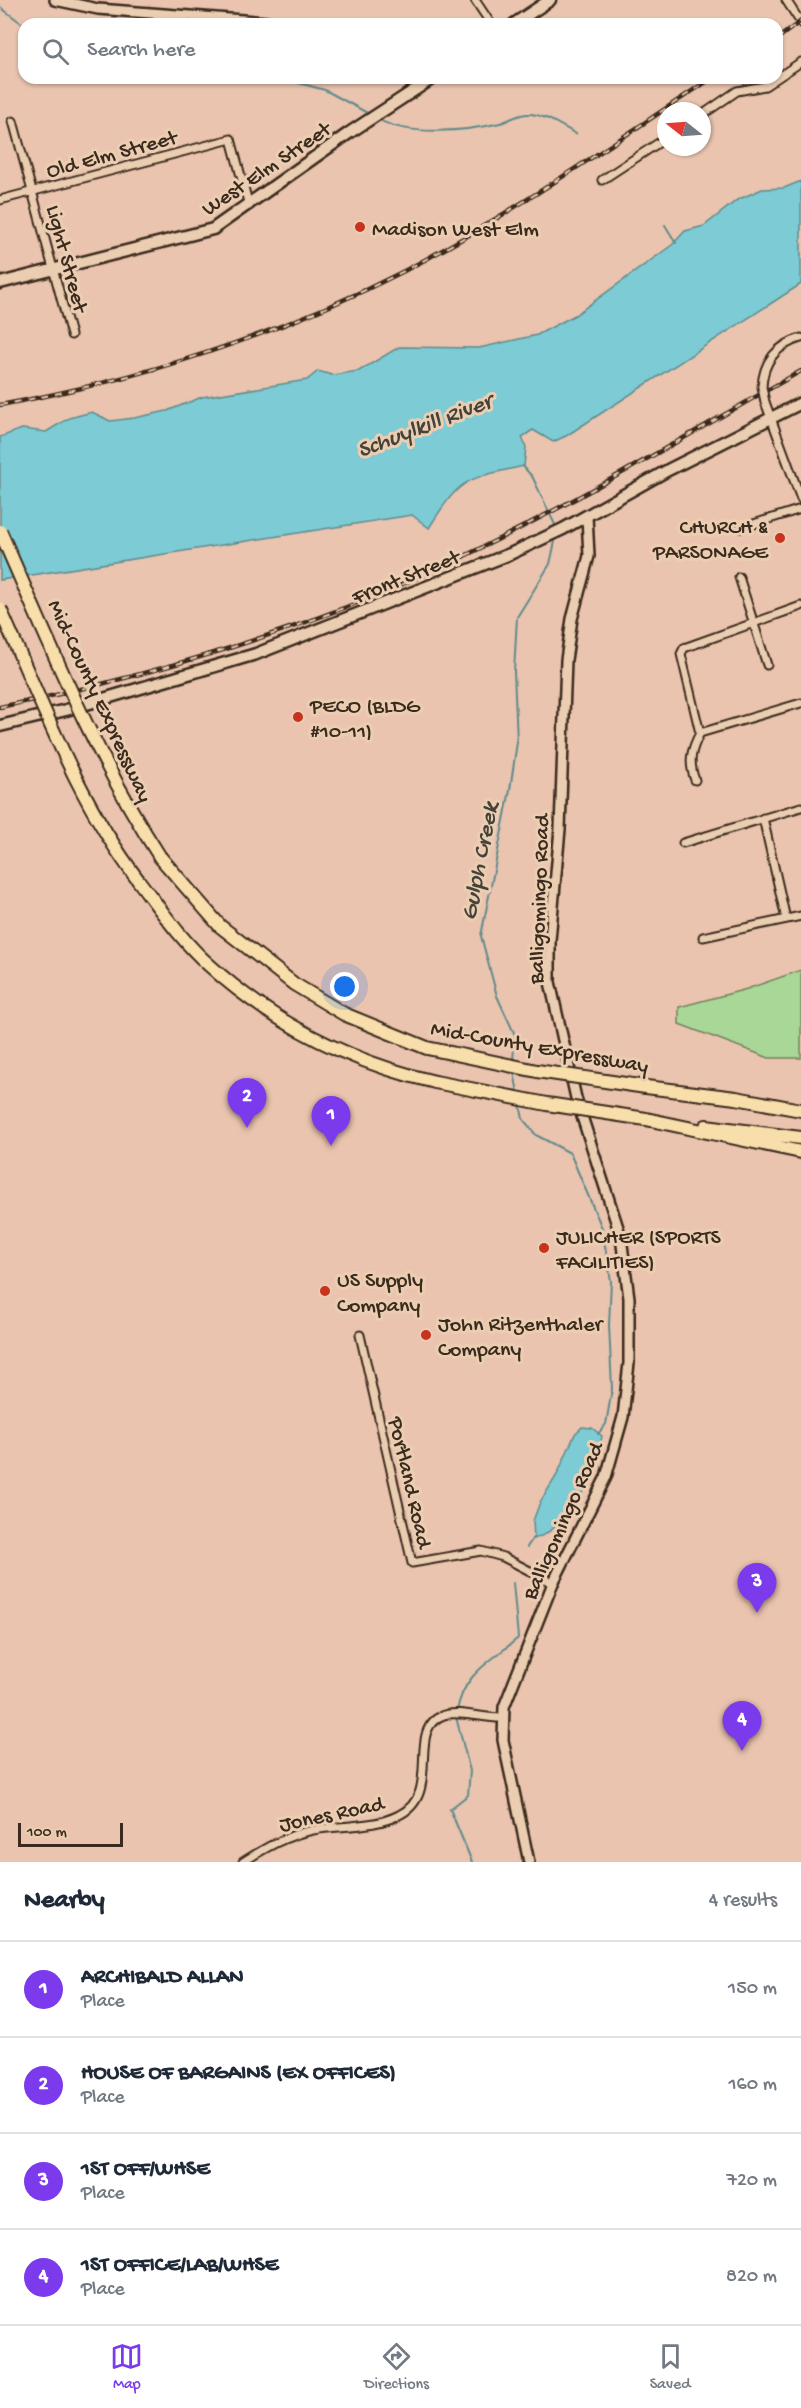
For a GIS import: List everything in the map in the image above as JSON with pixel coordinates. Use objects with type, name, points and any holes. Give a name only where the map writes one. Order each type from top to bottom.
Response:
[{"type":"highway","name":"Mid-County Expressway","points":[[0,531],[98,750],[134,817],[160,857],[220,926],[271,968],[344,1014],[427,1048],[515,1067],[736,1098],[801,1110]]},
{"type":"highway","points":[[0,609],[82,792],[108,838],[138,880],[208,964],[275,1017],[297,1030],[375,1066],[435,1082],[547,1104],[801,1138]]},
{"type":"highway","points":[[736,1098],[801,1104]]},
{"type":"highway","points":[[646,1119],[749,1143],[801,1152]]},
{"type":"main road","points":[[523,18],[550,0]]},
{"type":"main road","name":"West Elm Street","points":[[0,283],[213,229],[423,84]]},
{"type":"main road","name":"Front Street","points":[[0,726],[66,710],[256,654],[548,536],[668,470],[801,404]]},
{"type":"street","points":[[55,0],[98,9],[216,18]]},
{"type":"street","points":[[476,0],[487,18]]},
{"type":"street","points":[[790,2],[801,23]]},
{"type":"street","points":[[783,74],[801,62]]},
{"type":"street","points":[[711,109],[737,91],[768,84]]},
{"type":"street","name":"Light Street","points":[[13,121],[55,269],[71,335]]},
{"type":"street","name":"Old Elm Street","points":[[0,200],[231,139],[249,206]]},
{"type":"street","points":[[602,180],[657,144]]},
{"type":"street","points":[[801,338],[786,344],[772,356],[764,371],[762,387],[765,402],[801,499]]},
{"type":"street","points":[[741,528],[801,509]]},
{"type":"street","name":"Balligomingo Road","points":[[529,1862],[504,1740],[503,1719],[507,1696],[553,1583],[601,1488],[612,1461],[623,1417],[630,1330],[621,1237],[574,1091],[550,982],[550,940],[560,829],[565,670],[570,632],[589,556],[587,516]]},
{"type":"street","points":[[739,577],[767,665]]},
{"type":"street","points":[[695,780],[690,759],[692,748],[700,733],[681,654],[684,648],[801,606]]},
{"type":"street","points":[[700,733],[801,703]]},
{"type":"street","points":[[683,843],[801,807]]},
{"type":"street","points":[[763,818],[786,919]]},
{"type":"street","points":[[703,938],[801,916]]},
{"type":"street","name":"Portland Road","points":[[360,1335],[412,1563],[481,1551],[503,1557],[553,1583]]},
{"type":"street","name":"Jones Road","points":[[243,1862],[276,1841],[311,1831],[382,1821],[399,1815],[417,1800],[422,1789],[427,1731],[432,1722],[449,1714],[503,1719]]},
{"type":"green space","points":[[801,970],[801,1058],[769,1058],[679,1024],[679,1007],[747,989]]},
{"type":"water","name":"Schuylkill River","points":[[801,181],[801,284],[566,436],[553,442],[533,430],[522,437],[526,447],[524,466],[489,474],[466,483],[449,499],[429,528],[412,515],[0,580],[0,437],[22,429],[46,432],[69,418],[92,412],[110,421],[134,418],[167,411],[202,397],[307,380],[318,371],[332,375],[359,371],[399,347],[479,348],[537,335],[575,315],[672,245],[685,231],[704,226],[737,200],[762,189],[784,188]]},
{"type":"water","points":[[582,1427],[592,1428],[602,1436],[588,1481],[571,1510],[560,1523],[534,1539],[533,1521],[540,1502],[557,1475],[575,1434]]},
{"type":"waterway","points":[[0,7],[18,20]]},
{"type":"waterway","points":[[302,84],[325,90],[371,115]]},
{"type":"waterway","points":[[378,119],[390,125],[438,131],[487,126],[530,114],[548,119],[576,134]]},
{"type":"waterway","points":[[665,225],[676,243]]},
{"type":"waterway","name":"Gulph Creek","points":[[523,466],[533,478],[557,529]]},
{"type":"waterway","name":"Gulph Creek","points":[[513,1060],[515,1035],[497,996],[481,936],[510,790],[517,742],[514,672],[517,617],[550,564],[556,537]]},
{"type":"waterway","name":"Gulph Creek","points":[[514,1072],[518,1093]]},
{"type":"waterway","name":"Gulph Creek","points":[[520,1104],[523,1119],[536,1135],[570,1153],[602,1228],[611,1281],[609,1325],[612,1389],[606,1424],[598,1434]]},
{"type":"waterway","name":"Gulph Creek","points":[[527,1547],[534,1537]]},
{"type":"waterway","name":"Gulph Creek","points":[[457,1711],[472,1677],[518,1638],[513,1583]]},
{"type":"waterway","name":"Gulph Creek","points":[[456,1717],[470,1771],[468,1795],[450,1809],[472,1862]]},
{"type":"railway","points":[[783,34],[801,21]]},
{"type":"railway","points":[[0,405],[104,383],[207,353],[258,335],[356,294],[404,271],[483,226],[703,84]]},
{"type":"railway","points":[[0,707],[113,681],[224,650],[386,591],[486,546],[532,522],[801,371]]},
{"type":"place","name":"Madison West Elm","points":[[360,227]]},
{"type":"place","name":"CHURCH & PARSONAGE","points":[[780,538]]},
{"type":"place","name":"PECO (BLDG #10-11)","points":[[298,717]]},
{"type":"place","name":"HOUSE OF BARGAINS (EX OFFICES)","points":[[247,1128]]},
{"type":"place","name":"ARCHIBALD ALLAN","points":[[331,1146]]},
{"type":"place","name":"JULICHER (SPORTS FACILITIES)","points":[[544,1248]]},
{"type":"place","name":"US Supply Company","points":[[325,1291]]},
{"type":"place","name":"John Ritzenthaler Company","points":[[426,1335]]},
{"type":"place","name":"1ST OFF/WHSE","points":[[757,1613]]},
{"type":"place","name":"1ST OFFICE/LAB/WHSE","points":[[742,1751]]}]
